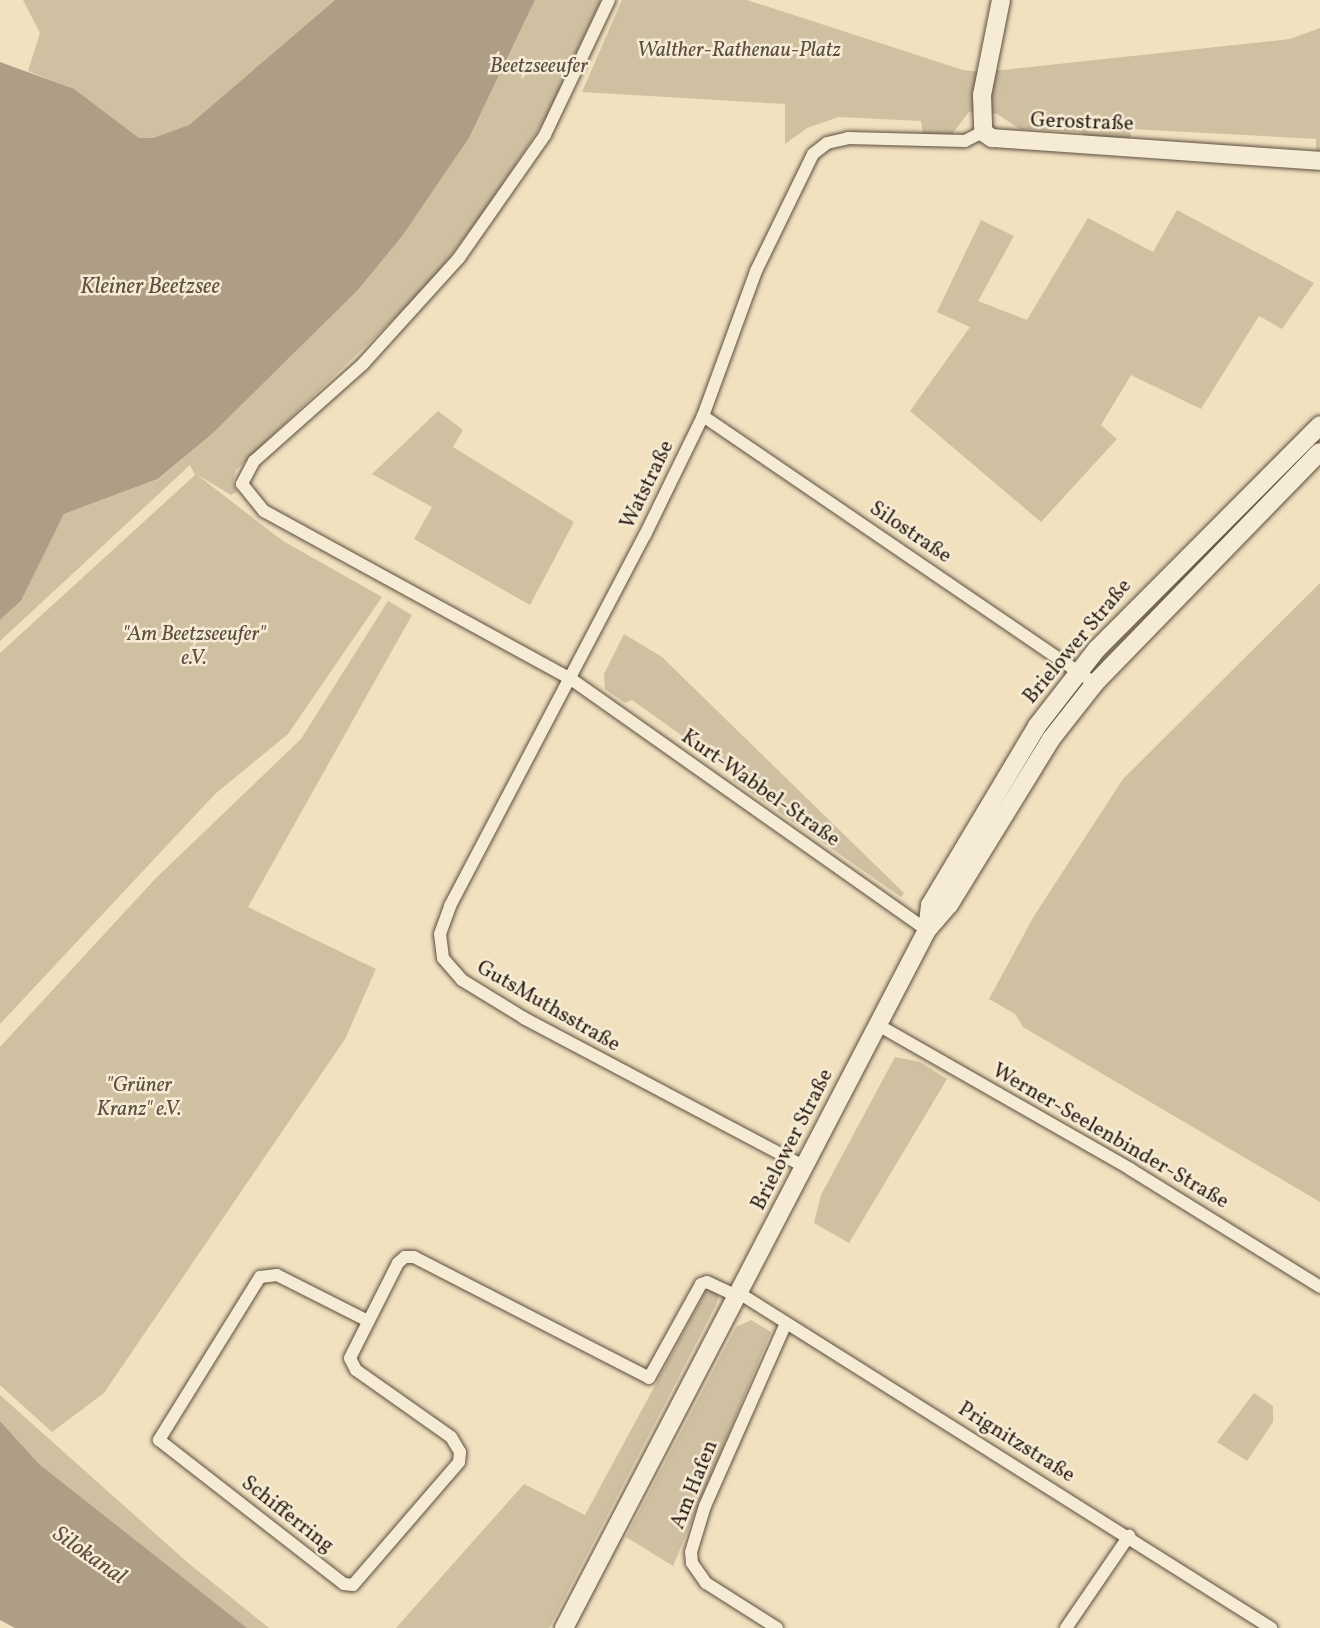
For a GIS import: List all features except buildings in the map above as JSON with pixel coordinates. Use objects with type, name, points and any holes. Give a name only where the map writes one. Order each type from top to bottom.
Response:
[{"type":"main road","points":[[983,132],[982,95],[1002,0]]},
{"type":"main road","name":"Gerostraße","points":[[983,132],[1007,142],[1320,161]]},
{"type":"main road","name":"Brielower Straße","points":[[928,930],[930,905],[974,826],[1022,747],[1079,672],[1168,574],[1320,425]]},
{"type":"main road","name":"Brielower Straße","points":[[564,1628],[928,930],[949,905],[1051,739],[1095,683],[1320,452]]},
{"type":"street","points":[[571,679],[264,511],[242,484],[244,474],[363,364],[459,258],[545,135],[609,0]]},
{"type":"street","name":"Watstraße","points":[[571,679],[703,416],[756,271],[813,154],[827,143],[848,138],[965,141],[983,132]]},
{"type":"street","name":"Silostraße","points":[[703,416],[1095,683]]},
{"type":"street","name":"Kurt-Wabbel-Straße","points":[[571,679],[928,930]]},
{"type":"street","name":"GutsMuthsstraße","points":[[571,679],[450,906],[440,934],[443,958],[462,980],[524,1018],[805,1167]]},
{"type":"street","name":"Werner-Seelenbinder-Straße","points":[[878,1025],[1130,1169],[1320,1287]]},
{"type":"street","name":"Schifferring","points":[[368,1321],[277,1275],[260,1277],[159,1440],[344,1584],[353,1585],[455,1470],[460,1452],[451,1437],[356,1370],[350,1358],[398,1262],[414,1257],[649,1378],[701,1284],[738,1294]]},
{"type":"street","name":"Prignitzstraße","points":[[738,1294],[1129,1536],[1271,1628]]},
{"type":"street","name":"Am Hafen","points":[[777,1628],[706,1583],[692,1563],[691,1552],[705,1506],[786,1323]]},
{"type":"street","points":[[1066,1628],[1129,1536]]},
{"type":"green space","points":[[23,0],[335,0],[189,125],[153,138],[139,138],[74,90],[28,71],[40,33]]},
{"type":"green space","name":"\"Am Beetzseeufer\" e.V.","points":[[535,0],[601,0],[546,118],[484,212],[425,289],[236,470],[233,482],[237,492],[231,495],[196,474],[283,541],[382,597],[288,734],[215,794],[0,1024],[0,653],[195,475],[190,465],[0,641],[0,620],[21,601],[64,514],[159,479],[212,434],[358,290],[403,235],[469,138]]},
{"type":"green space","name":"Walther-Rathenau-Platz","points":[[622,0],[747,0],[963,70],[984,72],[1290,39],[1320,28],[1320,151],[1316,150],[1316,139],[1131,129],[1130,141],[1091,137],[1079,132],[1020,129],[997,114],[969,112],[952,134],[923,134],[921,121],[839,117],[807,128],[785,144],[785,104],[582,92]]},
{"type":"green space","points":[[1177,210],[1314,283],[1282,329],[1259,316],[1201,409],[1131,375],[1101,425],[1117,439],[1041,522],[910,411],[970,327],[937,312],[981,220],[1014,236],[978,301],[1027,320],[1088,218],[1153,252]]},
{"type":"green space","points":[[438,411],[463,430],[453,447],[574,522],[530,605],[414,539],[432,507],[372,474]]},
{"type":"green space","points":[[1320,583],[1320,1202],[1023,1027],[1015,1014],[989,999],[1034,916],[1123,779]]},
{"type":"green space","name":"\"Grüner Kranz\" e.V.","points":[[388,601],[412,615],[248,907],[376,969],[345,1039],[104,1393],[52,1432],[0,1385],[0,1047],[156,878],[301,739]]},
{"type":"green space","points":[[624,634],[662,657],[904,893],[901,897],[733,780],[737,775],[632,700],[625,703],[605,689],[604,674]]},
{"type":"green space","points":[[895,1057],[920,1062],[947,1079],[849,1243],[814,1223],[821,1195]]},
{"type":"green space","points":[[712,1290],[719,1296],[716,1305],[549,1628],[396,1628],[524,1484],[585,1515],[705,1293]]},
{"type":"green space","points":[[751,1320],[771,1332],[673,1566],[626,1537],[736,1327]]},
{"type":"green space","points":[[1254,1393],[1273,1406],[1273,1422],[1247,1461],[1217,1442]]},
{"type":"green space","points":[[0,1395],[187,1562],[269,1628],[247,1628],[39,1464],[0,1421]]},
{"type":"water","name":"Kleiner Beetzsee","points":[[335,0],[535,0],[469,138],[403,235],[358,290],[212,434],[158,479],[64,514],[21,601],[0,620],[0,62],[74,89],[139,138],[153,138],[189,125]]},
{"type":"water","name":"Silokanal","points":[[0,1421],[39,1464],[247,1628],[15,1628],[0,1620]]},
{"type":"park label","name":"Beetzseeufer","points":[[539,67]]}]
